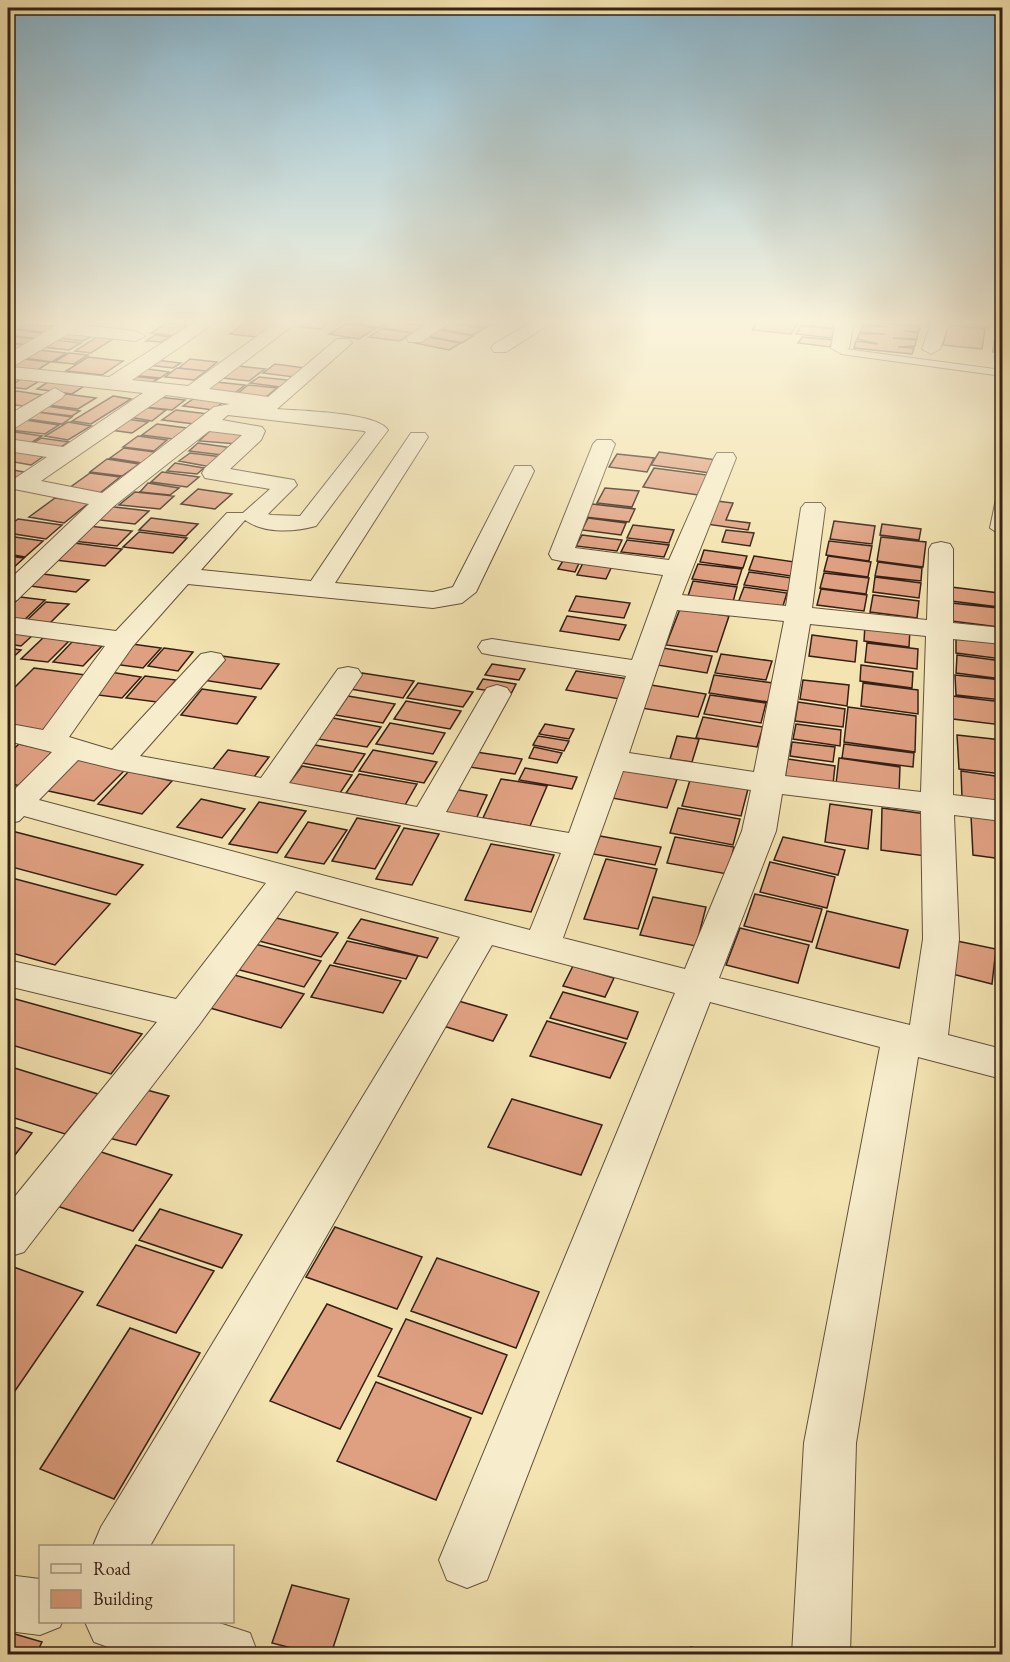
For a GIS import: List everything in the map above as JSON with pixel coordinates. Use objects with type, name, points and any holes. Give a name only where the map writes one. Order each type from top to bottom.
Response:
[{"type":"street","points":[[8,424],[46,400]]},
{"type":"street","points":[[106,501],[22,484],[63,453],[145,400]]},
{"type":"street","points":[[205,424],[255,431],[254,436],[213,473],[283,484],[286,486],[253,515],[258,519],[295,523],[308,521],[378,430],[369,425],[230,404],[216,400]]},
{"type":"street","points":[[8,595],[106,501],[230,404],[272,404],[277,400]]},
{"type":"street","points":[[320,587],[418,438]]},
{"type":"street","points":[[604,444],[561,554],[678,569]]},
{"type":"street","points":[[8,445],[63,453]]},
{"type":"street","points":[[542,946],[580,846],[678,569],[725,458]]},
{"type":"street","points":[[182,576],[320,587],[433,600],[458,595],[464,592],[523,471]]},
{"type":"street","points":[[467,1560],[759,831],[798,615],[813,508]]},
{"type":"street","points":[[236,518],[123,640],[62,744],[11,807],[1002,1064]]},
{"type":"street","points":[[821,1654],[830,1443],[914,1040],[940,939],[937,804],[941,549]]},
{"type":"street","points":[[667,601],[1002,636]]},
{"type":"street","points":[[8,625],[123,640]]},
{"type":"street","points":[[492,647],[642,670]]},
{"type":"street","points":[[120,761],[211,660]]},
{"type":"street","points":[[269,789],[348,675]]},
{"type":"street","points":[[426,819],[496,694]]},
{"type":"street","points":[[16,734],[62,744],[120,761],[580,846]]},
{"type":"street","points":[[611,760],[768,783],[1002,811]]},
{"type":"street","points":[[8,1238],[185,1015],[288,878]]},
{"type":"street","points":[[121,1545],[482,930]]},
{"type":"street","points":[[8,974],[185,1015]]},
{"type":"street","points":[[8,1603],[39,1607]]},
{"type":"street","points":[[118,1623],[230,1654]]},
{"type":"lane","points":[[996,528],[1002,499]]},
{"type":"building","points":[[8,400],[34,400],[23,406],[8,404]]},
{"type":"building","points":[[57,400],[93,400],[78,409],[48,405]]},
{"type":"building","points":[[107,400],[130,400],[91,424],[72,421]]},
{"type":"building","points":[[155,400],[185,400],[172,410],[145,407]]},
{"type":"building","points":[[192,400],[226,400],[213,410],[183,406]]},
{"type":"building","points":[[46,406],[80,411],[72,416],[38,412]]},
{"type":"building","points":[[142,407],[166,410],[152,421],[128,417]]},
{"type":"building","points":[[176,410],[208,414],[194,424],[162,420]]},
{"type":"building","points":[[37,412],[72,417],[62,424],[27,419]]},
{"type":"building","points":[[126,419],[148,422],[132,433],[110,430]]},
{"type":"building","points":[[25,420],[59,425],[45,434],[10,430]]},
{"type":"building","points":[[68,422],[91,426],[68,440],[45,436]]},
{"type":"building","points":[[157,424],[187,428],[173,439],[142,435]]},
{"type":"building","points":[[212,429],[249,434],[238,444],[199,441]]},
{"type":"building","points":[[8,431],[42,436],[29,444],[8,441]]},
{"type":"building","points":[[138,436],[167,440],[154,451],[123,447]]},
{"type":"building","points":[[41,438],[69,442],[56,450],[28,446]]},
{"type":"building","points":[[198,443],[233,448],[222,455],[189,451]]},
{"type":"building","points":[[124,448],[155,452],[142,463],[110,458]]},
{"type":"building","points":[[10,451],[44,456],[31,465],[8,461]]},
{"type":"building","points":[[659,452],[717,460],[710,473],[651,465]]},
{"type":"building","points":[[190,453],[223,457],[211,467],[179,461]]},
{"type":"building","points":[[617,454],[654,458],[647,472],[609,467]]},
{"type":"building","points":[[107,459],[139,464],[122,476],[90,472]]},
{"type":"building","points":[[175,463],[204,468],[197,474],[167,471]]},
{"type":"building","points":[[654,468],[715,476],[705,496],[643,487]]},
{"type":"building","points":[[8,469],[29,473],[13,484],[8,483]]},
{"type":"building","points":[[162,472],[199,477],[187,487],[151,482]]},
{"type":"building","points":[[90,473],[120,477],[100,493],[69,488]]},
{"type":"building","points":[[148,483],[179,488],[170,495],[140,492]]},
{"type":"building","points":[[605,488],[639,491],[632,507],[597,503]]},
{"type":"building","points":[[198,489],[232,494],[215,509],[181,504]]},
{"type":"building","points":[[135,492],[174,496],[160,509],[119,505]]},
{"type":"building","points":[[55,498],[89,503],[64,523],[29,517]]},
{"type":"building","points":[[717,501],[733,503],[726,520],[750,523],[748,530],[706,524]]},
{"type":"building","points":[[592,504],[635,509],[629,522],[585,517]]},
{"type":"building","points":[[106,506],[149,511],[135,524],[91,519]]},
{"type":"building","points":[[151,518],[198,524],[186,536],[139,530]]},
{"type":"building","points":[[588,518],[626,523],[621,535],[582,530]]},
{"type":"building","points":[[18,519],[62,525],[46,539],[8,533],[8,527]]},
{"type":"building","points":[[834,521],[875,526],[872,544],[830,539]]},
{"type":"building","points":[[882,524],[921,529],[919,540],[880,535]]},
{"type":"building","points":[[633,525],[674,530],[669,543],[627,538]]},
{"type":"building","points":[[89,526],[132,531],[117,546],[73,541]]},
{"type":"building","points":[[726,530],[754,533],[750,546],[722,542]]},
{"type":"building","points":[[139,532],[187,538],[173,553],[123,547]]},
{"type":"building","points":[[582,535],[622,540],[617,551],[576,546]]},
{"type":"building","points":[[8,536],[43,541],[25,557],[8,554]]},
{"type":"building","points":[[881,537],[926,542],[923,567],[877,561]]},
{"type":"building","points":[[627,540],[669,545],[664,557],[621,552]]},
{"type":"building","points":[[829,541],[872,546],[869,561],[826,555]]},
{"type":"building","points":[[74,543],[122,549],[105,566],[55,560]]},
{"type":"building","points":[[704,550],[747,556],[743,568],[700,562]]},
{"type":"building","points":[[8,556],[24,558],[12,569],[8,568]]},
{"type":"building","points":[[754,556],[795,562],[791,576],[749,570]]},
{"type":"building","points":[[828,556],[871,562],[868,577],[824,571]]},
{"type":"building","points":[[564,559],[580,561],[575,572],[558,569]]},
{"type":"building","points":[[584,561],[613,564],[606,579],[577,575]]},
{"type":"building","points":[[878,562],[922,568],[921,581],[875,576]]},
{"type":"building","points":[[698,564],[742,569],[737,585],[692,579]]},
{"type":"building","points":[[749,572],[792,578],[788,591],[744,585]]},
{"type":"building","points":[[824,573],[869,578],[866,594],[820,588]]},
{"type":"building","points":[[43,574],[89,580],[76,592],[30,586]]},
{"type":"building","points":[[875,577],[921,583],[919,598],[873,592]]},
{"type":"building","points":[[693,581],[737,587],[733,602],[688,596]]},
{"type":"building","points":[[744,587],[787,593],[782,609],[738,603]]},
{"type":"building","points":[[951,587],[999,593],[999,607],[951,601]]},
{"type":"building","points":[[821,589],[867,595],[864,611],[817,605]]},
{"type":"building","points":[[873,595],[919,601],[917,618],[870,612]]},
{"type":"building","points":[[576,596],[630,603],[624,618],[569,611]]},
{"type":"building","points":[[20,597],[45,600],[20,624],[8,622],[8,609]]},
{"type":"building","points":[[46,602],[69,604],[48,625],[25,622]]},
{"type":"building","points":[[951,603],[998,608],[999,627],[951,621]]},
{"type":"building","points":[[680,609],[729,616],[717,652],[666,645]]},
{"type":"building","points":[[567,616],[626,625],[619,640],[560,631]]},
{"type":"building","points":[[865,625],[910,630],[909,647],[864,641]]},
{"type":"building","points":[[8,630],[33,635],[21,646],[8,644]]},
{"type":"building","points":[[956,634],[1002,640],[1002,659],[956,653]]},
{"type":"building","points":[[812,635],[857,641],[855,662],[809,656]]},
{"type":"building","points":[[44,637],[70,640],[48,662],[21,659]]},
{"type":"building","points":[[72,642],[102,646],[83,666],[53,662]]},
{"type":"building","points":[[867,643],[918,649],[917,669],[865,662]]},
{"type":"building","points":[[132,644],[161,648],[143,668],[113,664]]},
{"type":"building","points":[[8,648],[21,650],[8,659]]},
{"type":"building","points":[[164,648],[193,652],[178,671],[148,666]]},
{"type":"building","points":[[663,648],[712,656],[707,673],[657,665]]},
{"type":"building","points":[[721,654],[772,661],[766,680],[715,673]]},
{"type":"building","points":[[957,655],[1002,661],[1002,679],[956,673]]},
{"type":"building","points":[[222,656],[279,664],[261,689],[203,680]]},
{"type":"building","points":[[492,664],[525,669],[519,680],[485,675]]},
{"type":"building","points":[[861,665],[913,672],[912,688],[860,681]]},
{"type":"building","points":[[34,668],[93,676],[41,732],[8,727],[8,694]]},
{"type":"building","points":[[576,671],[629,679],[620,699],[566,690]]},
{"type":"building","points":[[110,672],[141,677],[122,698],[90,694]]},
{"type":"building","points":[[362,673],[414,681],[403,698],[350,689]]},
{"type":"building","points":[[714,675],[773,683],[768,702],[709,693]]},
{"type":"building","points":[[955,675],[1002,680],[1002,700],[956,695]]},
{"type":"building","points":[[145,676],[176,680],[157,702],[126,698]]},
{"type":"building","points":[[483,679],[516,684],[511,694],[477,689]]},
{"type":"building","points":[[803,680],[849,685],[847,706],[800,699]]},
{"type":"building","points":[[418,683],[473,692],[463,707],[407,698]]},
{"type":"building","points":[[863,683],[918,690],[918,714],[861,706]]},
{"type":"building","points":[[651,685],[706,694],[698,717],[641,708]]},
{"type":"building","points":[[202,689],[256,697],[237,724],[181,715]]},
{"type":"building","points":[[710,695],[766,703],[761,723],[704,714]]},
{"type":"building","points":[[348,696],[395,704],[383,723],[335,715]]},
{"type":"building","points":[[952,696],[1002,702],[1002,725],[953,719]]},
{"type":"building","points":[[406,701],[461,711],[450,729],[394,719]]},
{"type":"building","points":[[798,702],[845,709],[843,727],[795,721]]},
{"type":"building","points":[[848,707],[916,716],[915,752],[844,742]]},
{"type":"building","points":[[703,717],[763,727],[757,747],[696,738]]},
{"type":"building","points":[[333,718],[381,727],[367,747],[318,739]]},
{"type":"building","points":[[390,723],[445,733],[433,754],[376,744]]},
{"type":"building","points":[[545,724],[574,729],[569,739],[539,734]]},
{"type":"building","points":[[796,724],[841,730],[840,746],[793,739]]},
{"type":"building","points":[[957,735],[1002,740],[1002,774],[959,769]]},
{"type":"building","points":[[538,736],[569,741],[564,751],[533,745]]},
{"type":"building","points":[[677,736],[699,739],[692,762],[670,759]]},
{"type":"building","points":[[792,742],[835,747],[833,762],[790,756]]},
{"type":"building","points":[[19,744],[56,752],[20,786],[8,783],[8,754]]},
{"type":"building","points":[[844,744],[914,753],[913,767],[842,758]]},
{"type":"building","points":[[315,745],[365,754],[353,772],[302,763]]},
{"type":"building","points":[[534,747],[562,753],[557,763],[529,758]]},
{"type":"building","points":[[228,750],[269,757],[254,777],[212,770]]},
{"type":"building","points":[[373,750],[437,762],[424,783],[359,771]]},
{"type":"building","points":[[470,751],[522,759],[515,774],[463,766]]},
{"type":"building","points":[[76,758],[126,769],[94,801],[44,790]]},
{"type":"building","points":[[839,758],[900,767],[899,793],[836,784]]},
{"type":"building","points":[[788,759],[835,766],[833,784],[785,777]]},
{"type":"building","points":[[302,766],[352,775],[338,796],[287,786]]},
{"type":"building","points":[[525,768],[577,777],[572,789],[519,780]]},
{"type":"building","points":[[623,770],[677,779],[667,808],[612,798]]},
{"type":"building","points":[[129,771],[172,781],[142,814],[98,804]]},
{"type":"building","points":[[961,771],[1002,777],[1002,803],[962,798]]},
{"type":"building","points":[[359,774],[417,784],[405,805],[346,793]]},
{"type":"building","points":[[501,779],[547,786],[530,826],[483,818]]},
{"type":"building","points":[[690,780],[748,789],[741,816],[682,806]]},
{"type":"building","points":[[448,788],[487,795],[476,819],[436,812]]},
{"type":"building","points":[[201,799],[245,809],[222,838],[177,827]]},
{"type":"building","points":[[259,802],[306,811],[277,853],[229,844]]},
{"type":"building","points":[[830,804],[872,810],[868,849],[825,842]]},
{"type":"building","points":[[678,808],[740,819],[733,845],[670,833]]},
{"type":"building","points":[[882,808],[933,815],[933,857],[881,850]]},
{"type":"building","points":[[971,816],[1002,821],[1002,859],[973,855]]},
{"type":"building","points":[[357,818],[400,826],[375,869],[332,861]]},
{"type":"building","points":[[308,822],[347,830],[324,864],[285,857]]},
{"type":"building","points":[[404,828],[439,834],[412,885],[376,879]]},
{"type":"building","points":[[8,830],[143,865],[116,895],[8,866]]},
{"type":"building","points":[[600,836],[661,847],[655,865],[593,854]]},
{"type":"building","points":[[675,837],[734,847],[727,874],[667,863]]},
{"type":"building","points":[[783,837],[845,850],[838,875],[774,860]]},
{"type":"building","points":[[491,844],[554,855],[531,912],[465,900]]},
{"type":"building","points":[[606,859],[657,869],[638,929],[584,919]]},
{"type":"building","points":[[770,862],[835,877],[827,908],[760,892]]},
{"type":"building","points":[[8,877],[110,904],[55,965],[8,952]]},
{"type":"building","points":[[755,894],[822,909],[812,942],[744,926]]},
{"type":"building","points":[[653,897],[706,907],[696,946],[640,935]]},
{"type":"building","points":[[827,911],[908,930],[899,968],[816,948]]},
{"type":"building","points":[[272,917],[338,933],[321,957],[255,940]]},
{"type":"building","points":[[361,919],[438,938],[427,958],[348,938]]},
{"type":"building","points":[[740,928],[809,945],[798,983],[726,965]]},
{"type":"building","points":[[347,941],[418,956],[406,979],[334,963]]},
{"type":"building","points":[[957,941],[996,949],[992,984],[952,974]]},
{"type":"building","points":[[251,943],[321,961],[304,987],[232,968]]},
{"type":"building","points":[[1002,954],[1002,987],[996,985]]},
{"type":"building","points":[[330,965],[401,981],[383,1013],[311,997]]},
{"type":"building","points":[[573,966],[614,978],[605,997],[563,986]]},
{"type":"building","points":[[227,973],[304,994],[281,1028],[203,1006]]},
{"type":"building","points":[[563,992],[638,1012],[627,1039],[550,1018]]},
{"type":"building","points":[[8,997],[142,1034],[111,1074],[8,1044]]},
{"type":"building","points":[[455,1000],[507,1015],[493,1041],[440,1025]]},
{"type":"building","points":[[547,1021],[626,1043],[610,1078],[530,1056]]},
{"type":"building","points":[[8,1066],[98,1094],[65,1134],[8,1116]]},
{"type":"building","points":[[143,1089],[169,1096],[136,1145],[109,1138]]},
{"type":"building","points":[[512,1099],[602,1125],[581,1175],[488,1147]]},
{"type":"building","points":[[8,1125],[32,1133],[8,1164]]},
{"type":"building","points":[[95,1150],[172,1175],[133,1231],[54,1205]]},
{"type":"building","points":[[160,1209],[242,1235],[222,1268],[139,1240]]},
{"type":"building","points":[[335,1227],[422,1257],[397,1309],[306,1277]]},
{"type":"building","points":[[136,1245],[214,1271],[176,1333],[97,1305]]},
{"type":"building","points":[[437,1258],[539,1292],[516,1348],[411,1311]]},
{"type":"building","points":[[8,1265],[83,1292],[8,1401]]},
{"type":"building","points":[[327,1304],[392,1329],[340,1429],[270,1401]]},
{"type":"building","points":[[406,1319],[507,1355],[482,1414],[378,1376]]},
{"type":"building","points":[[130,1328],[200,1353],[114,1499],[40,1469]]},
{"type":"building","points":[[376,1382],[471,1418],[436,1500],[337,1461]]},
{"type":"building","points":[[1002,1521],[1002,1576],[996,1573]]},
{"type":"building","points":[[1000,1582],[1002,1583],[1002,1654],[996,1654]]},
{"type":"building","points":[[292,1585],[349,1599],[331,1654],[315,1654],[272,1643]]},
{"type":"building","points":[[8,1632],[42,1642],[36,1654],[8,1654]]},
{"type":"building","points":[[691,1647],[715,1654],[690,1654]]}]
